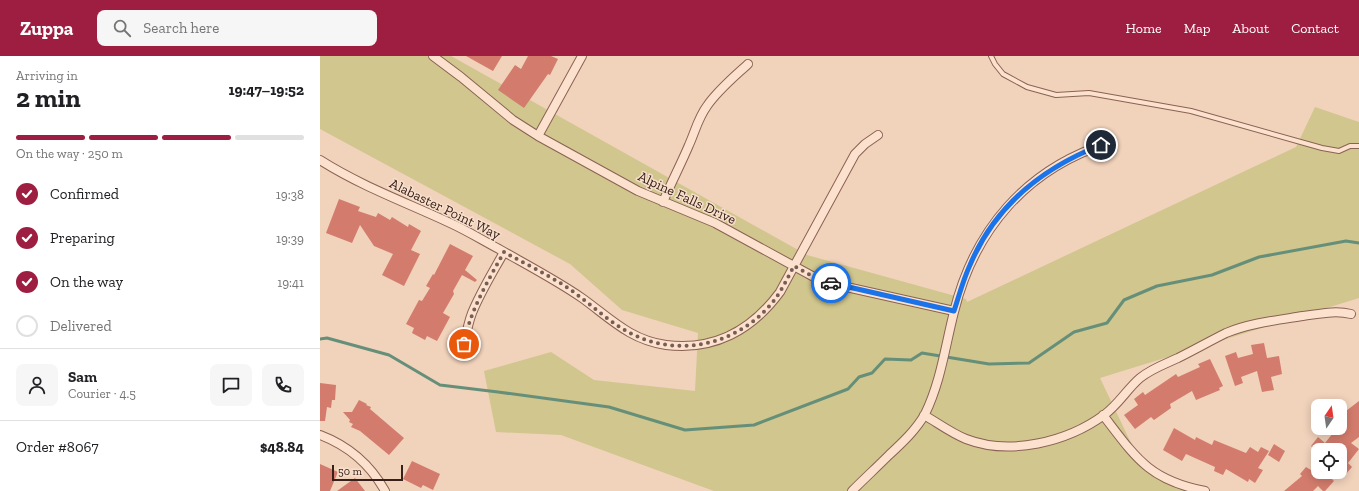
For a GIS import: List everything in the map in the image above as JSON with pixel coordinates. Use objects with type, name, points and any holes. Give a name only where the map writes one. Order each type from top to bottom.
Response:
[{"type":"street","name":"Alpine Falls Drive","points":[[433,56],[513,120],[538,136],[638,191],[715,223],[814,277],[833,284],[954,311]]},
{"type":"street","points":[[538,136],[582,56]]},
{"type":"street","points":[[663,202],[689,145],[699,118],[715,95],[748,64]]},
{"type":"street","name":"Alabaster Point Way","points":[[320,160],[385,195],[450,223],[565,286],[621,328],[635,336],[665,345],[683,346],[711,342],[737,332],[760,316],[780,292],[855,154],[865,144],[878,135]]},
{"type":"street","points":[[852,491],[903,442],[924,415],[936,389],[954,311],[970,265],[991,227],[1005,209],[1028,186],[1060,164],[1080,153],[1108,143]]},
{"type":"street","points":[[462,355],[466,332],[472,313],[504,252]]},
{"type":"street","points":[[924,415],[953,433],[980,444],[1010,447],[1037,444],[1064,436],[1090,424],[1116,405],[1140,378],[1227,333],[1273,321],[1324,313],[1331,312],[1351,314]]},
{"type":"street","points":[[1104,415],[1144,465],[1173,483],[1187,488],[1205,491]]},
{"type":"street","points":[[320,435],[347,447],[359,456],[378,479],[385,491]]},
{"type":"lane","points":[[991,56],[1003,74],[1027,87],[1056,95],[1089,93],[1191,111],[1322,148],[1339,151],[1350,146],[1359,146]]},
{"type":"shaded area","points":[[320,56],[451,56],[807,255],[966,299],[967,302],[1296,147],[1315,107],[1359,122],[1359,298],[1100,378],[1141,464],[1190,491],[714,491],[561,435],[496,432],[484,371],[551,352],[594,380],[695,391],[698,333],[622,310],[570,264],[320,129]]},
{"type":"building","points":[[466,56],[502,56],[493,71]]},
{"type":"building","points":[[528,56],[551,56],[558,59],[550,75],[548,74],[524,108],[498,90],[515,65],[521,69]]},
{"type":"building","points":[[339,199],[360,207],[358,211],[376,217],[378,213],[390,220],[392,217],[408,227],[409,224],[421,231],[411,250],[420,254],[404,286],[382,275],[393,254],[374,246],[360,225],[352,243],[326,233]]},
{"type":"building","points":[[450,244],[473,256],[465,270],[477,280],[475,282],[462,275],[453,291],[454,294],[443,313],[450,317],[437,341],[427,336],[425,340],[412,333],[414,328],[406,324],[419,300],[422,301],[430,288],[426,286],[433,274],[434,275]]},
{"type":"building","points":[[1264,343],[1267,358],[1279,356],[1282,374],[1271,377],[1274,390],[1262,392],[1257,371],[1241,377],[1243,383],[1235,386],[1225,356],[1236,352],[1238,358],[1253,354],[1251,345]]},
{"type":"building","points":[[1210,359],[1223,386],[1219,388],[1220,390],[1196,400],[1192,391],[1170,404],[1171,408],[1154,420],[1151,417],[1135,429],[1124,415],[1138,405],[1134,399],[1143,392],[1145,395],[1176,374],[1178,377],[1200,367],[1198,364]]},
{"type":"building","points":[[320,383],[336,385],[335,400],[332,400],[331,408],[327,407],[325,421],[320,421]]},
{"type":"building","points":[[359,400],[371,407],[370,409],[404,438],[389,455],[360,431],[351,427],[353,424],[349,422],[350,420],[343,412],[352,412]]},
{"type":"building","points":[[1359,401],[1359,437],[1351,443],[1359,449],[1348,463],[1352,467],[1347,473],[1347,443],[1325,443],[1331,435],[1347,435],[1347,410]]},
{"type":"building","points":[[1174,428],[1195,440],[1196,437],[1212,445],[1214,440],[1246,453],[1250,447],[1258,452],[1261,447],[1269,451],[1258,468],[1263,470],[1255,483],[1249,479],[1248,482],[1226,469],[1223,475],[1214,471],[1215,467],[1186,454],[1182,461],[1163,450]]},
{"type":"building","points":[[1318,437],[1325,443],[1313,443]]},
{"type":"building","points":[[1274,444],[1285,451],[1279,462],[1268,455]]},
{"type":"building","points":[[412,461],[440,474],[433,490],[423,485],[421,488],[403,479]]},
{"type":"building","points":[[320,464],[338,472],[330,491],[320,491]]},
{"type":"building","points":[[1306,467],[1311,470],[1311,479],[1332,479],[1334,481],[1325,491],[1318,486],[1313,491],[1284,491],[1302,476],[1300,474]]},
{"type":"building","points":[[355,478],[365,491],[337,491]]},
{"type":"waterway","points":[[320,339],[327,338],[389,355],[440,385],[609,407],[685,430],[754,425],[848,389],[859,377],[872,373],[885,359],[911,360],[922,353],[989,364],[1029,363],[1074,332],[1107,323],[1124,300],[1157,286],[1212,275],[1259,257],[1346,241],[1359,243]]},
{"type":"way so far","points":[[464,344],[472,313],[504,252],[565,286],[621,328],[635,336],[665,345],[683,346],[711,342],[722,339],[747,326],[760,316],[772,303],[780,292],[794,266],[814,277],[831,283]]},
{"type":"route","points":[[831,283],[954,311],[970,265],[979,246],[1005,209],[1023,190],[1038,178],[1080,153],[1101,145]]}]
